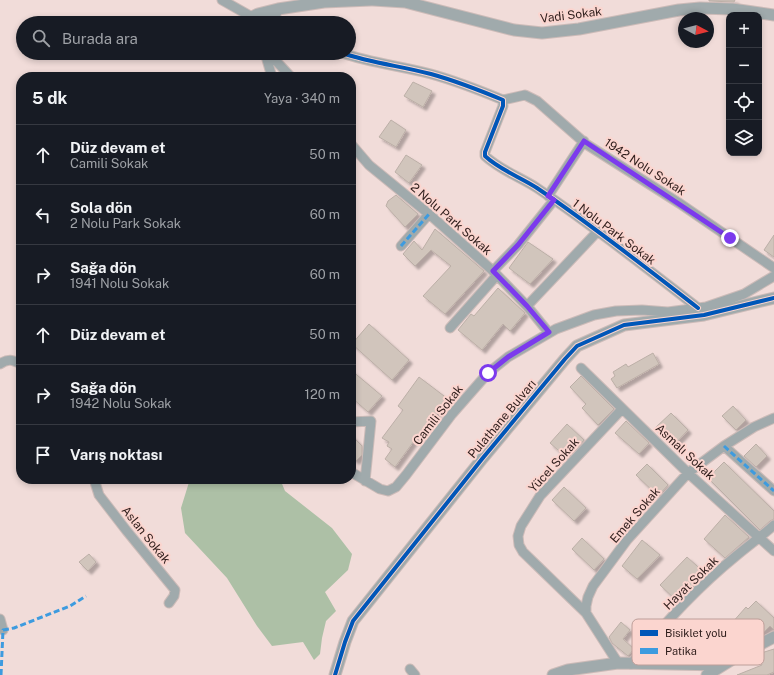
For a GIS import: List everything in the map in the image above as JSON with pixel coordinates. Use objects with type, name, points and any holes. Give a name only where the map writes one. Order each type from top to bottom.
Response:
[{"type":"street","points":[[222,0],[248,16]]},
{"type":"street","name":"Vadi Sokak","points":[[257,16],[258,14],[278,9],[324,2],[372,0],[405,2],[514,30],[542,33],[579,29],[679,10],[700,8],[732,9],[774,15]]},
{"type":"street","points":[[274,16],[278,9]]},
{"type":"street","points":[[356,57],[371,62],[429,73],[460,82],[503,100]]},
{"type":"street","points":[[267,60],[270,72]]},
{"type":"street","points":[[274,60],[286,72]]},
{"type":"street","name":"1942 Nolu Sokak","points":[[503,100],[525,95],[537,101],[584,141],[679,203],[774,268]]},
{"type":"street","name":"1 Nolu Park Sokak","points":[[503,100],[503,106],[485,152],[485,156],[492,163],[536,187],[698,308]]},
{"type":"street","points":[[450,328],[518,245],[551,198],[584,141]]},
{"type":"street","name":"2 Nolu Park Sokak","points":[[356,150],[369,165],[429,214],[495,273],[527,306],[549,332]]},
{"type":"street","points":[[401,246],[429,214]]},
{"type":"street","points":[[527,306],[597,232]]},
{"type":"street","name":"Camili Sokak","points":[[356,475],[380,489],[388,491],[396,487],[452,414],[488,373],[508,357],[549,332],[594,315],[616,311],[642,310],[668,312],[706,307],[744,294],[774,276]]},
{"type":"street","name":"Pulathane Bulvarı","points":[[335,675],[353,621],[482,459],[577,346],[624,325],[704,314],[774,298]]},
{"type":"street","points":[[0,364],[4,361],[13,360],[16,362]]},
{"type":"street","name":"Asmalı Sokak","points":[[580,368],[688,473],[774,551]]},
{"type":"street","name":"Yücel Sokak","points":[[586,613],[523,552],[519,545],[518,536],[521,526],[540,496],[622,409]]},
{"type":"street","name":"Emek Sokak","points":[[586,613],[588,597],[593,586],[627,540],[688,473],[724,446],[754,427],[773,420]]},
{"type":"street","points":[[356,422],[371,421],[365,481]]},
{"type":"street","points":[[724,446],[774,491]]},
{"type":"street","name":"Aslan Sokak","points":[[96,484],[99,494],[126,530],[176,590],[169,603]]},
{"type":"street","name":"Hayat Sokak","points":[[671,619],[701,588],[736,556],[760,538],[774,525]]},
{"type":"street","points":[[586,613],[618,663]]},
{"type":"street","points":[[0,619],[4,630]]},
{"type":"street","points":[[764,642],[774,637]]},
{"type":"street","points":[[553,675],[568,670],[618,663],[631,664]]},
{"type":"street","points":[[706,675],[723,665]]},
{"type":"green space","points":[[188,484],[282,484],[285,491],[332,528],[352,554],[348,570],[325,592],[336,611],[326,621],[320,654],[314,660],[303,642],[272,646],[257,626],[227,578],[185,533],[181,508]]},
{"type":"building","points":[[709,0],[735,0],[734,2]]},
{"type":"building","points":[[413,82],[432,91],[423,107],[404,96]]},
{"type":"building","points":[[391,120],[406,130],[396,147],[379,137]]},
{"type":"building","points":[[406,155],[422,165],[409,183],[395,172]]},
{"type":"building","points":[[396,195],[418,214],[405,227],[386,206],[388,201]]},
{"type":"building","points":[[435,229],[484,271],[445,314],[423,296],[451,266],[431,250],[415,266],[403,254],[414,241],[422,250]]},
{"type":"building","points":[[774,235],[774,257],[764,250]]},
{"type":"building","points":[[528,242],[553,259],[530,284],[509,268]]},
{"type":"building","points":[[498,288],[525,313],[510,331],[503,324],[482,350],[458,330],[471,314],[474,316]]},
{"type":"building","points":[[369,324],[409,360],[392,380],[356,348],[356,339]]},
{"type":"building","points":[[653,353],[659,364],[617,388],[611,379],[615,376],[613,372],[626,364],[628,367]]},
{"type":"building","points":[[356,374],[382,396],[368,412],[356,401]]},
{"type":"building","points":[[581,376],[614,409],[598,425],[582,408],[586,404],[570,387]]},
{"type":"building","points":[[419,377],[448,399],[427,427],[425,426],[395,467],[385,459],[392,449],[387,446],[389,442],[382,438],[403,410],[398,406]]},
{"type":"building","points":[[733,406],[746,420],[736,430],[722,416]]},
{"type":"building","points":[[671,413],[688,430],[673,446],[655,428]]},
{"type":"building","points":[[626,421],[649,443],[639,454],[615,433]]},
{"type":"building","points":[[567,424],[584,440],[567,458],[550,443]]},
{"type":"building","points":[[356,440],[362,446],[362,455],[356,461]]},
{"type":"building","points":[[756,444],[767,456],[756,467],[744,456]]},
{"type":"building","points":[[724,462],[774,511],[774,519],[760,530],[708,478]]},
{"type":"building","points":[[647,464],[668,485],[658,496],[636,475]]},
{"type":"building","points":[[564,487],[586,508],[574,521],[552,500]]},
{"type":"building","points":[[725,515],[749,537],[725,558],[704,539]]},
{"type":"building","points":[[582,538],[604,559],[594,570],[572,549]]},
{"type":"building","points":[[642,540],[660,555],[637,579],[622,566]]},
{"type":"building","points":[[89,554],[96,562],[88,571],[79,562]]},
{"type":"building","points":[[687,557],[706,574],[678,602],[660,585]]},
{"type":"building","points":[[756,601],[774,618],[774,630],[770,626],[764,632],[764,619],[735,619],[746,607],[748,609]]},
{"type":"building","points":[[621,622],[630,630],[623,639],[632,647],[632,651],[628,656],[612,643],[609,637]]},
{"type":"building","points":[[774,649],[774,672],[767,675],[737,675],[764,665],[764,652]]},
{"type":"marked path","points":[[401,246],[429,214]]},
{"type":"marked path","points":[[724,446],[774,491]]},
{"type":"marked path","points":[[1,675],[3,630],[14,628],[70,606],[86,596]]},
{"type":"cycle path","points":[[356,57],[431,74],[503,100],[503,106],[485,152],[485,156],[537,188],[578,217],[698,308]]},
{"type":"cycle path","points":[[335,675],[353,621],[482,459],[577,346],[624,325],[704,315],[774,298]]},
{"type":"route","points":[[488,373],[508,357],[549,332],[527,306],[493,271],[518,245],[554,200],[548,196],[584,141],[586,144],[679,203],[730,238]]}]
